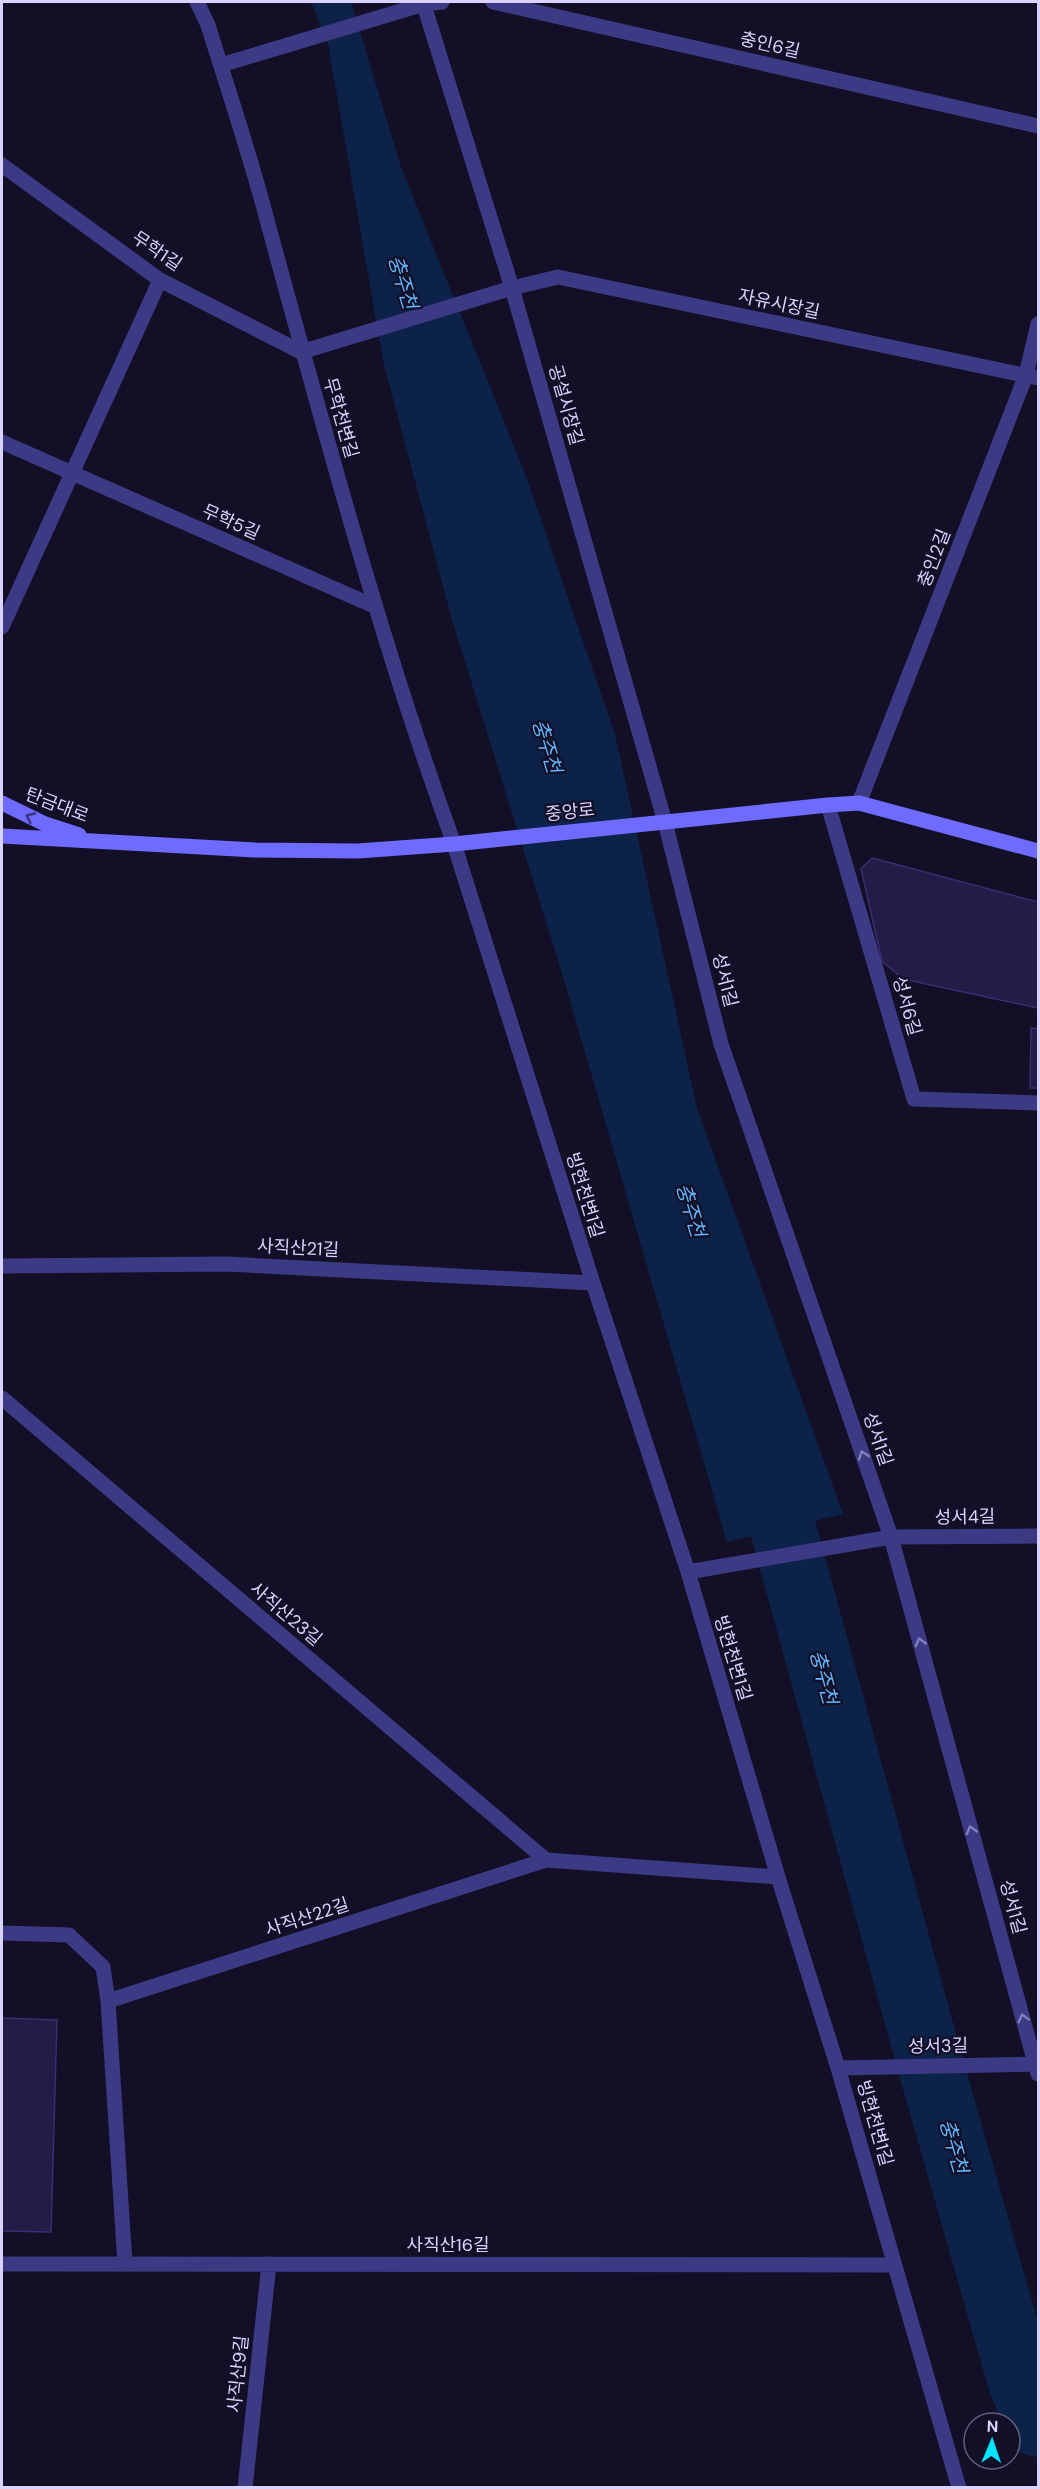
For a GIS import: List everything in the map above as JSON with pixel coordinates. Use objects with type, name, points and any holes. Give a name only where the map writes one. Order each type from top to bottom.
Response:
[{"type":"main road","name":"탄금대로","points":[[2,803],[45,824],[99,841]]},
{"type":"main road","name":"중앙로","points":[[99,841],[255,850],[358,851],[454,844],[859,803],[1038,851]]},
{"type":"main road","points":[[2,836],[99,841]]},
{"type":"street","name":"무학천변길","points":[[197,2],[208,25],[221,65],[267,218],[302,352],[376,607],[433,786],[454,844]]},
{"type":"street","points":[[221,65],[424,3],[442,2]]},
{"type":"street","name":"충인6길","points":[[493,2],[1038,126]]},
{"type":"street","name":"공설시장길","points":[[424,3],[512,288],[665,822]]},
{"type":"street","name":"무학1길","points":[[2,165],[160,280],[302,352]]},
{"type":"street","name":"자유시장길","points":[[302,352],[512,288],[558,277],[1032,377]]},
{"type":"street","points":[[2,627],[160,280]]},
{"type":"street","name":"충인2길","points":[[859,803],[1032,377],[1038,324]]},
{"type":"street","name":"무학5길","points":[[2,442],[376,607]]},
{"type":"street","name":"성서6길","points":[[828,805],[914,1100],[1038,1102]]},
{"type":"street","name":"성서1길","points":[[665,822],[721,1044],[891,1537],[1037,2067]]},
{"type":"street","name":"빙현천변1길","points":[[454,844],[593,1283],[688,1572],[778,1877],[838,2068],[959,2487]]},
{"type":"street","name":"사직산21길","points":[[2,1266],[227,1264],[593,1283]]},
{"type":"street","name":"사직산23길","points":[[2,1398],[546,1860]]},
{"type":"street","name":"성서4길","points":[[688,1572],[891,1537],[1038,1536]]},
{"type":"street","name":"사직산22길","points":[[108,2001],[546,1860],[778,1877]]},
{"type":"street","points":[[2,1932],[69,1935],[103,1967],[108,2001],[125,2264]]},
{"type":"street","name":"성서3길","points":[[838,2068],[1037,2067]]},
{"type":"street","name":"사직산16길","points":[[2,2264],[895,2265]]},
{"type":"street","name":"사직산9길","points":[[244,2487],[270,2264]]},
{"type":"water","points":[[311,2],[351,2],[401,167],[526,476],[615,734],[697,1108],[843,1514],[727,1542],[564,980],[452,620],[383,361],[328,44]]},
{"type":"building","points":[[872,858],[1038,902],[1038,1008],[903,979],[882,961],[861,869]]},
{"type":"building","points":[[1031,1028],[1038,1029],[1038,1088],[1030,1088]]},
{"type":"building","points":[[2,2018],[57,2020],[51,2232],[2,2231]]},
{"type":"waterway","name":"충주천","points":[[759,1441],[929,2060],[1020,2379],[1038,2424]]}]
